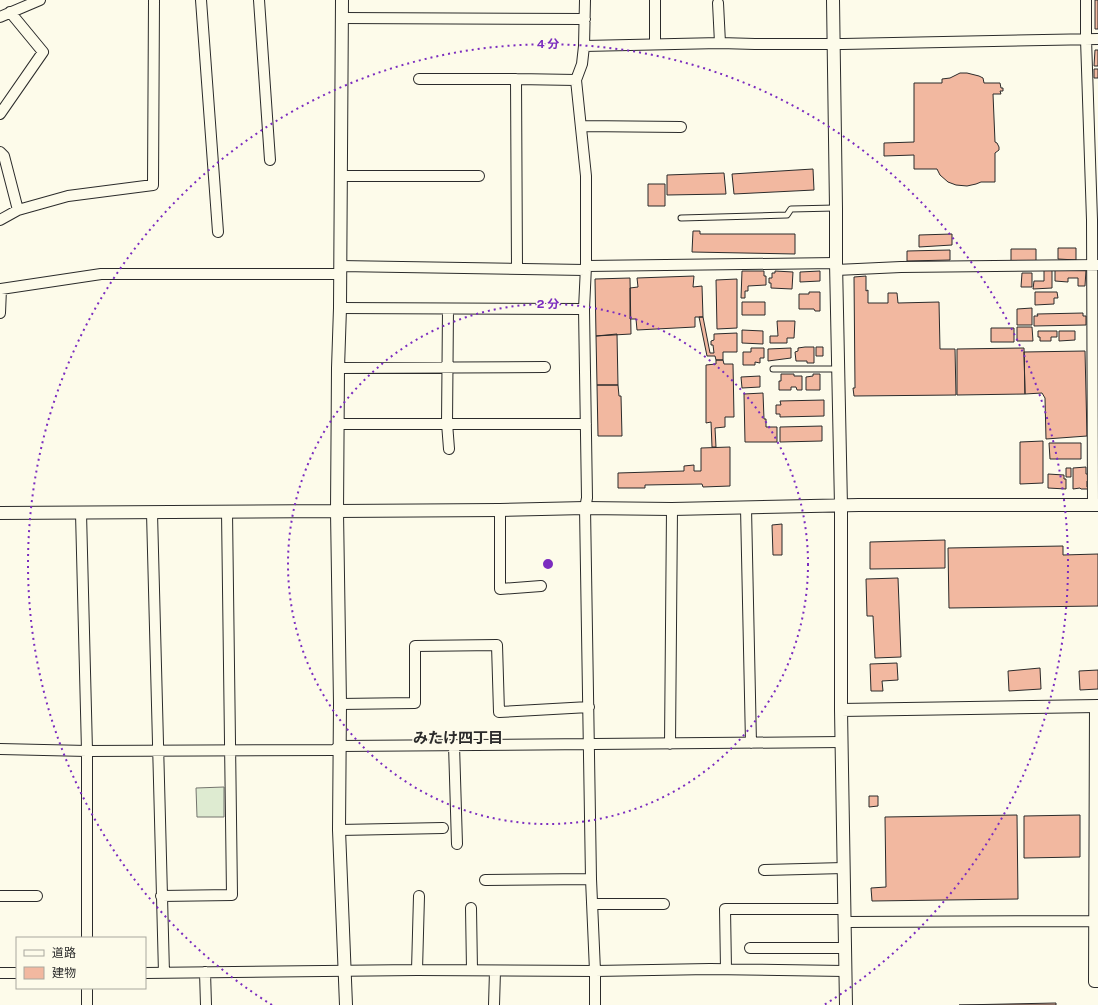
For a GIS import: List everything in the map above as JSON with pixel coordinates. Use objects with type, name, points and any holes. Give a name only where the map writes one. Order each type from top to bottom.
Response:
[{"type":"street","points":[[0,17],[40,0]]},
{"type":"street","points":[[0,220],[18,210],[68,196],[153,185],[154,0]]},
{"type":"street","points":[[201,0],[218,232]]},
{"type":"street","points":[[259,0],[270,160]]},
{"type":"street","points":[[342,0],[337,512],[340,704],[339,830],[346,1005]]},
{"type":"street","points":[[585,0],[582,64],[576,80],[586,176],[586,268],[584,309],[587,498],[585,508],[591,878],[595,1005]]},
{"type":"street","points":[[655,0],[655,44]]},
{"type":"street","points":[[833,0],[836,266],[841,506],[841,710],[846,1005]]},
{"type":"street","points":[[0,514],[1096,505],[1095,265],[1086,39],[1086,0]]},
{"type":"street","points":[[718,3],[720,43]]},
{"type":"street","points":[[0,114],[43,52],[10,12]]},
{"type":"street","points":[[342,18],[585,19]]},
{"type":"street","points":[[584,46],[720,43],[833,44],[1098,39]]},
{"type":"street","points":[[419,79],[516,78],[576,80]]},
{"type":"street","points":[[516,78],[517,268]]},
{"type":"street","points":[[581,126],[681,127]]},
{"type":"street","points":[[0,152],[4,156],[18,210]]},
{"type":"street","points":[[340,176],[479,176]]},
{"type":"street","points":[[0,313],[1,289],[101,274],[517,268],[1095,265]]},
{"type":"street","points":[[340,308],[584,309]]},
{"type":"street","points":[[448,309],[449,449]]},
{"type":"street","points":[[338,368],[448,366],[545,367]]},
{"type":"street","points":[[338,424],[586,424]]},
{"type":"street","points":[[746,508],[751,743]]},
{"type":"street","points":[[670,744],[672,509]]},
{"type":"street","points":[[500,510],[500,589],[541,586]]},
{"type":"street","points":[[161,896],[232,895],[227,512]]},
{"type":"street","points":[[81,513],[87,751],[87,937]]},
{"type":"street","points":[[152,513],[164,973]]},
{"type":"street","points":[[340,704],[415,703],[414,646],[497,644],[499,712],[589,707]]},
{"type":"street","points":[[841,710],[1097,706],[1094,982],[1098,982]]},
{"type":"street","points":[[0,749],[87,751],[334,750],[340,746],[842,742]]},
{"type":"street","points":[[454,745],[457,844]]},
{"type":"street","points":[[339,830],[443,828]]},
{"type":"street","points":[[764,870],[844,868]]},
{"type":"street","points":[[485,880],[591,878]]},
{"type":"street","points":[[0,896],[37,896]]},
{"type":"street","points":[[417,970],[419,896]]},
{"type":"street","points":[[592,904],[664,904]]},
{"type":"street","points":[[471,908],[472,970]]},
{"type":"street","points":[[726,970],[725,909],[844,909]]},
{"type":"street","points":[[845,922],[1094,921]]},
{"type":"street","points":[[750,948],[846,948]]},
{"type":"street","points":[[146,973],[417,970],[595,972],[726,970],[845,971]]},
{"type":"street","points":[[494,1005],[495,970]]},
{"type":"street","points":[[205,972],[206,1005]]},
{"type":"street","points":[[0,973],[16,973]]},
{"type":"street","points":[[87,989],[88,1005]]},
{"type":"lane","points":[[681,218],[787,215],[791,209],[836,208]]},
{"type":"lane","points":[[773,369],[838,369]]},
{"type":"green space","points":[[224,787],[224,817],[197,817],[196,788]]},
{"type":"building","points":[[1095,0],[1098,0],[1098,29],[1095,29]]},
{"type":"building","points":[[1095,50],[1098,50],[1098,66],[1094,66]]},
{"type":"building","points":[[1094,69],[1098,69],[1098,78],[1094,78]]},
{"type":"building","points":[[960,73],[979,76],[983,78],[984,83],[1000,83],[1001,88],[1003,88],[1003,91],[1000,91],[1001,94],[993,94],[995,142],[999,147],[999,150],[995,153],[995,182],[981,182],[967,186],[956,185],[948,182],[940,175],[937,169],[914,169],[914,155],[884,156],[884,143],[914,142],[914,83],[942,83],[942,79],[950,78]]},
{"type":"building","points":[[813,169],[814,190],[734,194],[732,174]]},
{"type":"building","points":[[724,173],[726,194],[667,195],[667,175]]},
{"type":"building","points":[[648,184],[665,184],[665,206],[648,206]]},
{"type":"building","points":[[693,231],[700,231],[700,234],[795,234],[795,254],[692,252]]},
{"type":"building","points":[[952,234],[952,245],[919,247],[919,235]]},
{"type":"building","points":[[1058,248],[1076,248],[1076,260],[1058,259]]},
{"type":"building","points":[[1011,249],[1036,249],[1036,261],[1011,261]]},
{"type":"building","points":[[950,250],[950,260],[907,261],[907,251]]},
{"type":"building","points":[[1052,269],[1052,288],[1033,289],[1034,281],[1044,281],[1044,270]]},
{"type":"building","points":[[1055,270],[1086,270],[1085,286],[1078,286],[1078,278],[1068,278],[1068,282],[1055,281]]},
{"type":"building","points":[[742,271],[764,271],[764,276],[766,276],[766,285],[748,286],[748,291],[745,291],[745,298],[741,298]]},
{"type":"building","points":[[775,271],[793,272],[792,289],[771,288],[769,278],[772,278],[772,273],[775,273]]},
{"type":"building","points":[[820,271],[820,281],[800,282],[800,272]]},
{"type":"building","points":[[1022,273],[1032,273],[1032,287],[1021,287]]},
{"type":"building","points":[[694,276],[693,287],[702,286],[703,317],[695,317],[695,327],[637,330],[636,319],[630,319],[630,288],[638,287],[637,278]]},
{"type":"building","points":[[866,276],[868,303],[888,303],[888,293],[897,293],[898,303],[939,302],[940,349],[955,349],[956,395],[854,396],[854,277]]},
{"type":"building","points":[[630,278],[631,334],[596,336],[595,279]]},
{"type":"building","points":[[737,279],[737,328],[717,329],[716,280]]},
{"type":"building","points":[[809,292],[820,292],[820,311],[815,311],[814,309],[799,309],[799,294],[809,294]]},
{"type":"building","points":[[1035,292],[1057,292],[1058,298],[1054,298],[1054,304],[1035,305]]},
{"type":"building","points":[[742,302],[765,302],[765,315],[742,315]]},
{"type":"building","points":[[1032,308],[1032,325],[1017,325],[1017,309]]},
{"type":"building","points":[[1083,313],[1083,316],[1086,316],[1086,325],[1034,326],[1034,316],[1038,316],[1037,314]]},
{"type":"building","points":[[699,317],[703,317],[710,353],[714,353],[711,341],[714,340],[714,334],[737,333],[737,352],[723,352],[723,360],[716,360],[715,356],[707,356]]},
{"type":"building","points":[[777,321],[795,321],[794,338],[787,338],[787,343],[770,343],[770,336],[778,336]]},
{"type":"building","points":[[1017,327],[1032,327],[1033,341],[1017,341]]},
{"type":"building","points":[[991,328],[1014,328],[1014,342],[991,342]]},
{"type":"building","points":[[742,330],[763,331],[763,344],[742,343]]},
{"type":"building","points":[[1038,331],[1057,331],[1057,337],[1051,337],[1051,341],[1040,341]]},
{"type":"building","points":[[1059,331],[1075,331],[1075,340],[1059,341]]},
{"type":"building","points":[[617,334],[618,385],[597,385],[596,336]]},
{"type":"building","points":[[814,347],[814,363],[807,363],[807,361],[796,361],[795,352],[798,351],[798,348]]},
{"type":"building","points":[[816,347],[823,347],[823,356],[816,356]]},
{"type":"building","points":[[751,348],[764,348],[764,358],[760,358],[760,363],[755,362],[755,365],[743,365],[743,352],[751,352]]},
{"type":"building","points":[[791,348],[791,358],[768,361],[768,349]]},
{"type":"building","points":[[1024,348],[1025,394],[957,395],[957,349]]},
{"type":"building","points":[[1085,351],[1087,436],[1046,439],[1045,398],[1042,393],[1025,394],[1024,352]]},
{"type":"building","points":[[716,360],[723,360],[724,364],[733,364],[734,417],[725,417],[725,427],[715,428],[716,447],[712,447],[711,422],[706,423],[706,365],[716,364]]},
{"type":"building","points":[[781,374],[794,374],[794,376],[802,376],[802,390],[797,390],[796,387],[791,387],[791,390],[779,390]]},
{"type":"building","points":[[813,374],[820,374],[820,390],[806,390],[806,377],[813,376]]},
{"type":"building","points":[[760,376],[760,387],[742,388],[741,377]]},
{"type":"building","points":[[597,385],[618,385],[619,396],[621,396],[622,436],[598,436]]},
{"type":"building","points":[[763,393],[764,419],[766,419],[766,427],[777,427],[777,442],[745,442],[744,394]]},
{"type":"building","points":[[824,400],[824,416],[780,417],[780,414],[776,414],[776,405],[781,405],[780,401]]},
{"type":"building","points":[[822,426],[822,441],[780,442],[780,427]]},
{"type":"building","points":[[1043,441],[1043,483],[1020,484],[1020,442]]},
{"type":"building","points":[[1049,443],[1081,443],[1081,459],[1050,459]]},
{"type":"building","points":[[730,447],[730,486],[703,487],[702,484],[645,485],[645,488],[618,488],[618,473],[684,471],[684,466],[694,465],[694,471],[701,471],[701,448]]},
{"type":"building","points":[[1086,467],[1086,474],[1088,474],[1089,481],[1087,481],[1088,489],[1073,489],[1073,468]]},
{"type":"building","points":[[1066,468],[1071,468],[1071,477],[1066,477]]},
{"type":"building","points":[[1048,474],[1064,475],[1064,479],[1066,479],[1066,489],[1048,488]]},
{"type":"building","points":[[782,524],[782,555],[773,555],[772,525]]},
{"type":"building","points":[[945,540],[945,568],[870,569],[870,542]]},
{"type":"building","points":[[1063,546],[1063,555],[1098,554],[1098,606],[949,608],[948,548]]},
{"type":"building","points":[[898,578],[901,657],[875,658],[873,616],[867,616],[866,579]]},
{"type":"building","points":[[897,663],[898,680],[882,681],[883,691],[871,691],[870,664]]},
{"type":"building","points":[[1040,668],[1041,689],[1009,691],[1008,671]]},
{"type":"building","points":[[1098,670],[1098,689],[1080,690],[1079,671]]},
{"type":"building","points":[[869,796],[878,796],[878,806],[869,807]]},
{"type":"building","points":[[1017,815],[1018,899],[872,901],[871,888],[886,887],[885,817]]},
{"type":"building","points":[[1080,815],[1080,857],[1024,858],[1024,816]]},
{"type":"building","points":[[1056,1003],[1056,1005],[959,1005]]},
{"type":"district","name":"みたけ四丁目","points":[[458,738]]}]
